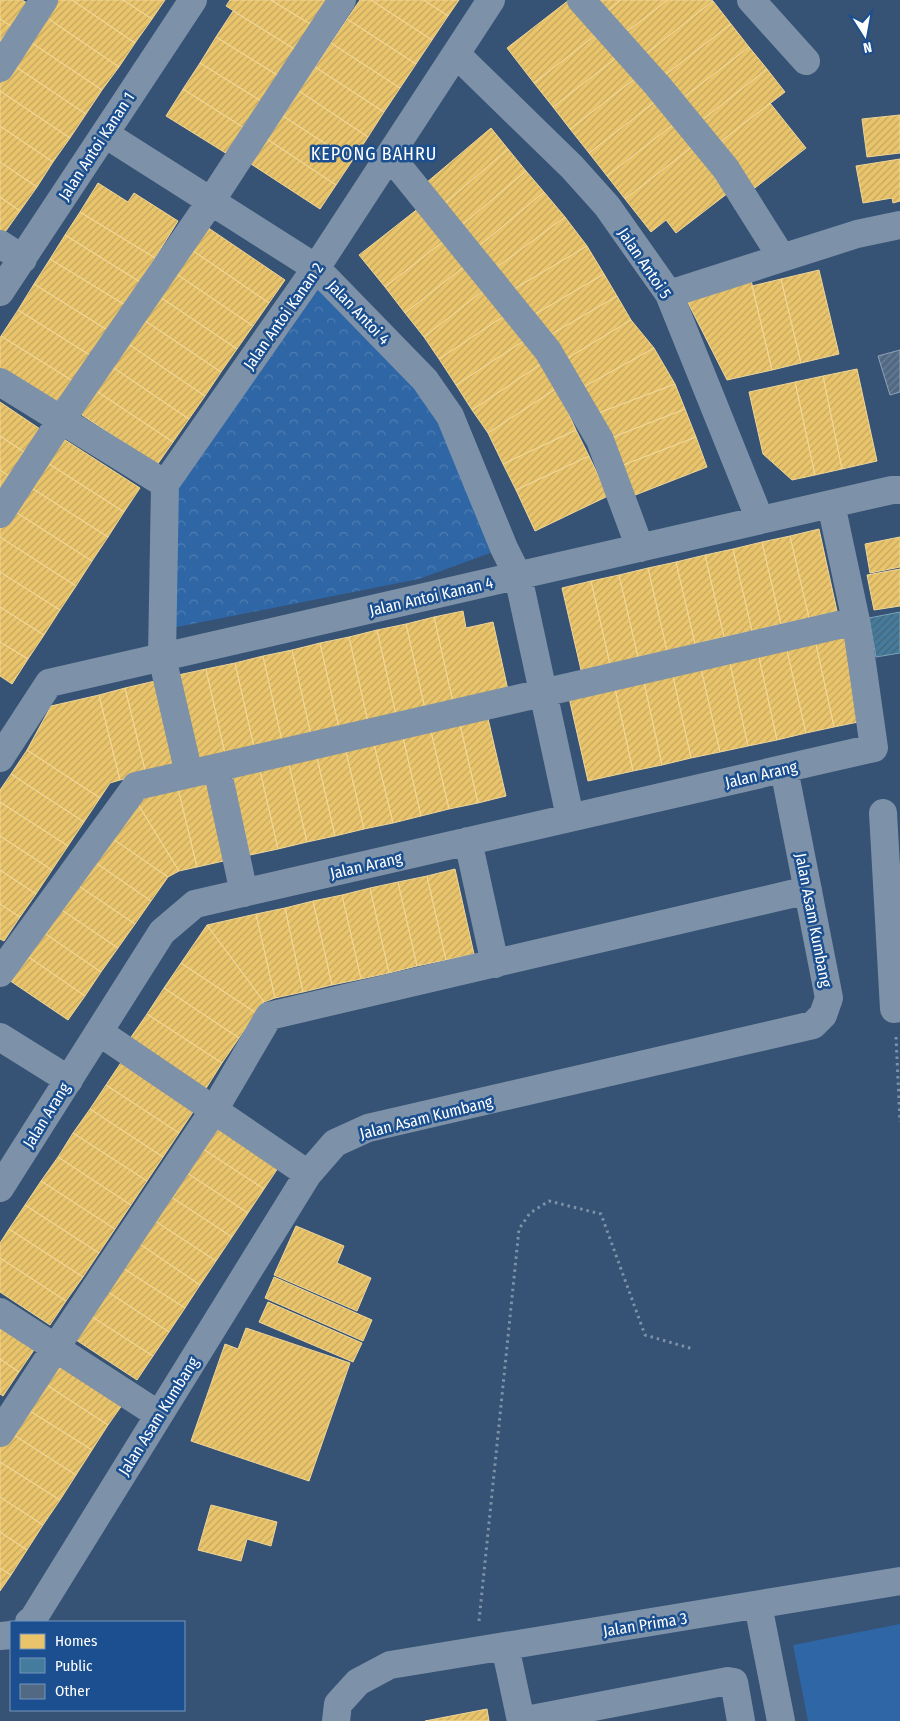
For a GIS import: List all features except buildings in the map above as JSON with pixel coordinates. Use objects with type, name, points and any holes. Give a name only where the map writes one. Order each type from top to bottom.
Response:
[{"type":"street","points":[[0,68],[44,0]]},
{"type":"street","name":"Jalan Antoi Kanan 1","points":[[0,292],[193,0]]},
{"type":"street","points":[[0,514],[61,420],[211,201],[342,0]]},
{"type":"street","name":"Jalan Antoi Kanan 2","points":[[165,484],[316,268],[491,0]]},
{"type":"street","points":[[581,0],[657,85],[726,169],[782,258]]},
{"type":"street","points":[[750,0],[806,61]]},
{"type":"street","name":"Jalan Antoi 5","points":[[456,54],[572,167],[607,206],[668,294],[760,520]]},
{"type":"street","name":"Jalan Antoi 4","points":[[104,134],[316,268],[426,380],[450,416],[504,548],[518,576],[570,817]]},
{"type":"street","points":[[390,156],[548,351],[600,440],[640,548]]},
{"type":"street","points":[[668,294],[857,234],[900,224]]},
{"type":"street","points":[[0,244],[22,259]]},
{"type":"street","points":[[0,382],[165,484],[162,657],[189,774]]},
{"type":"street","name":"Jalan Antoi Kanan 4","points":[[4,745],[48,684],[760,520],[892,490],[900,490]]},
{"type":"street","points":[[0,973],[136,786],[856,621],[831,504]]},
{"type":"street","name":"Jalan Arang","points":[[1,1186],[162,932],[195,904],[874,748],[856,621]]},
{"type":"street","points":[[216,768],[244,893]]},
{"type":"street","name":"Jalan Asam Kumbang","points":[[30,1621],[308,1174],[335,1143],[368,1128],[813,1025],[823,1015],[829,998],[784,768]]},
{"type":"street","points":[[883,813],[897,1008]]},
{"type":"street","points":[[468,841],[495,964]]},
{"type":"street","points":[[0,1433],[214,1110],[269,1016],[808,890]]},
{"type":"street","points":[[99,1032],[308,1174]]},
{"type":"street","points":[[0,1037],[68,1080]]},
{"type":"street","points":[[0,1312],[159,1415]]},
{"type":"street","name":"Jalan Prima 3","points":[[336,1721],[338,1704],[358,1682],[390,1665],[900,1582]]},
{"type":"street","points":[[758,1605],[781,1721]]},
{"type":"street","points":[[505,1646],[521,1721],[728,1681],[734,1682],[736,1688],[741,1721]]},
{"type":"path","points":[[897,1008],[900,1122]]},
{"type":"path","points":[[476,1651],[519,1229],[530,1213],[550,1201],[601,1214],[645,1335],[693,1349]]},
{"type":"green space","points":[[316,268],[425,380],[504,548],[419,579],[162,630],[165,484]]},
{"type":"green space","points":[[900,1624],[900,1721],[808,1721],[793,1645]]},
{"type":"district","name":"KEPONG BAHRU","points":[[374,154]]}]
